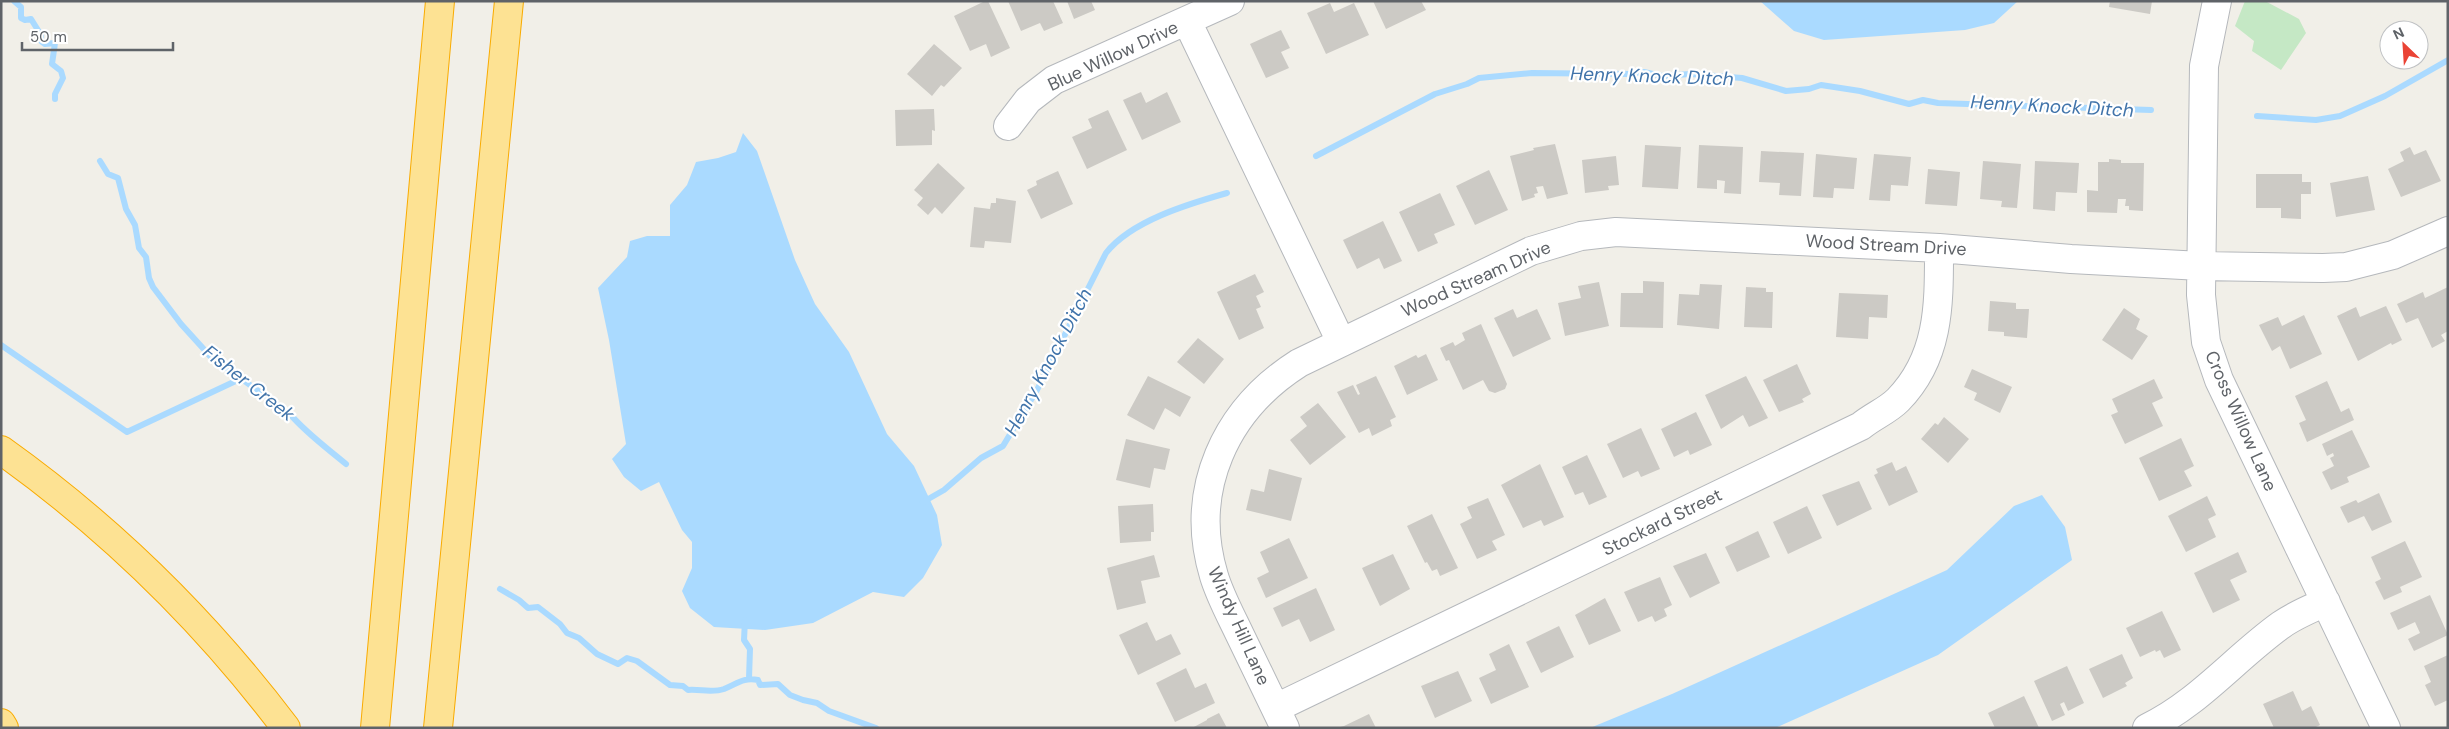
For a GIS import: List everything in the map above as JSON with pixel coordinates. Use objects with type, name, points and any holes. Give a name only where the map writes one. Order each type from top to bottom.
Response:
[{"type":"highway","points":[[375,728],[440,1]]},
{"type":"highway","points":[[438,728],[508,1]]},
{"type":"highway","points":[[1,450],[83,514],[138,563],[212,639],[280,719]]},
{"type":"highway","points":[[1,723],[4,728]]},
{"type":"street","name":"Blue Willow Drive","points":[[1008,126],[1028,100],[1054,80],[1230,1]]},
{"type":"street","name":"Cross Willow Lane","points":[[2217,1],[2204,66],[2202,311],[2211,359],[2386,728]]},
{"type":"street","points":[[1187,21],[1341,342]]},
{"type":"street","name":"Wood Stream Drive","points":[[1341,342],[1524,254],[1581,236],[1642,232],[1939,248],[2071,259],[2201,266],[2346,266],[2393,255],[2448,231]]},
{"type":"street","name":"Stockard Street","points":[[1280,718],[1852,430],[1884,412],[1899,399],[1913,382],[1922,369],[1934,340],[1939,304],[1939,248]]},
{"type":"street","name":"Windy Hill Lane","points":[[1280,718],[1223,599],[1214,575],[1206,532],[1206,510],[1211,482],[1225,441],[1249,403],[1280,374],[1341,342]]},
{"type":"street","points":[[2147,728],[2189,704],[2280,625],[2298,614],[2326,602]]},
{"type":"green space","points":[[2245,1],[2265,1],[2299,19],[2306,33],[2281,70],[2252,51],[2254,41],[2235,26]]},
{"type":"water","points":[[1760,1],[2018,1],[1994,23],[1965,30],[1824,40],[1794,31]]},
{"type":"water","points":[[743,133],[757,151],[795,260],[815,304],[849,352],[887,434],[914,466],[937,515],[942,545],[923,578],[904,597],[873,592],[813,623],[765,630],[714,627],[690,608],[682,591],[692,568],[692,542],[682,530],[659,482],[641,491],[624,477],[612,459],[626,444],[609,340],[598,288],[627,257],[630,241],[647,236],[670,236],[670,205],[687,185],[696,162],[736,152]]},
{"type":"water","points":[[2042,495],[2065,527],[2072,560],[1938,655],[1775,728],[1590,728],[1672,694],[1947,570],[2014,506]]},
{"type":"building","points":[[988,1],[1010,48],[991,57],[986,44],[970,51],[954,16]]},
{"type":"building","points":[[1008,1],[1053,1],[1063,23],[1044,31],[1040,23],[1021,31]]},
{"type":"building","points":[[1067,1],[1091,1],[1095,10],[1074,19]]},
{"type":"building","points":[[1373,1],[1421,1],[1426,10],[1386,29]]},
{"type":"building","points":[[2110,1],[2152,1],[2150,14],[2109,7]]},
{"type":"building","points":[[1330,3],[1334,12],[1354,3],[1369,35],[1326,54],[1307,13]]},
{"type":"building","points":[[1281,30],[1290,48],[1281,52],[1289,68],[1266,78],[1250,44]]},
{"type":"building","points":[[934,44],[962,68],[944,87],[941,85],[932,96],[907,74]]},
{"type":"building","points":[[1141,92],[1146,103],[1167,92],[1181,122],[1142,140],[1123,100]]},
{"type":"building","points":[[934,109],[935,131],[932,130],[932,145],[896,146],[895,110]]},
{"type":"building","points":[[1108,110],[1127,150],[1087,169],[1072,137],[1092,128],[1088,119]]},
{"type":"building","points":[[1555,144],[1568,194],[1547,199],[1543,186],[1536,187],[1538,193],[1534,194],[1535,197],[1522,201],[1510,156],[1534,150],[1533,148]]},
{"type":"building","points":[[1645,145],[1681,147],[1678,189],[1642,187]]},
{"type":"building","points":[[1699,145],[1743,147],[1741,194],[1724,193],[1725,181],[1717,180],[1717,189],[1697,188]]},
{"type":"building","points":[[2410,147],[2414,155],[2426,150],[2441,181],[2401,197],[2388,169],[2404,161],[2400,152]]},
{"type":"building","points":[[1761,151],[1804,153],[1801,196],[1779,195],[1780,183],[1759,182]]},
{"type":"building","points":[[1816,154],[1857,158],[1854,189],[1834,188],[1833,198],[1813,197]]},
{"type":"building","points":[[1874,154],[1911,157],[1908,186],[1891,185],[1890,201],[1869,200]]},
{"type":"building","points":[[1616,156],[1619,185],[1608,186],[1609,190],[1585,193],[1582,160]]},
{"type":"building","points":[[2109,159],[2121,160],[2121,163],[2144,163],[2143,211],[2129,210],[2129,206],[2125,206],[2126,199],[2118,199],[2117,213],[2087,212],[2087,190],[2098,191],[2098,162],[2109,162]]},
{"type":"building","points":[[1983,161],[2021,164],[2017,208],[2001,207],[2002,201],[1980,199]]},
{"type":"building","points":[[2035,161],[2079,163],[2077,193],[2056,192],[2055,211],[2033,209]]},
{"type":"building","points":[[938,163],[965,188],[942,214],[935,207],[928,215],[917,205],[923,198],[914,190]]},
{"type":"building","points":[[1928,169],[1960,172],[1957,206],[1925,204]]},
{"type":"building","points":[[1489,170],[1508,210],[1475,225],[1456,186]]},
{"type":"building","points":[[1058,171],[1073,204],[1041,219],[1027,190],[1037,185],[1036,181]]},
{"type":"building","points":[[2256,174],[2302,174],[2302,182],[2311,182],[2311,194],[2301,194],[2301,219],[2281,218],[2281,208],[2256,208]]},
{"type":"building","points":[[2368,176],[2375,210],[2336,217],[2330,183]]},
{"type":"building","points":[[1440,193],[1455,225],[1434,234],[1438,243],[1418,252],[1399,212]]},
{"type":"building","points":[[996,198],[1016,201],[1011,243],[985,241],[984,248],[970,247],[974,207],[990,209],[991,203],[996,203]]},
{"type":"building","points":[[1383,221],[1402,261],[1384,269],[1379,258],[1357,269],[1343,240]]},
{"type":"building","points":[[1255,274],[1264,292],[1256,296],[1261,307],[1256,309],[1264,328],[1239,340],[1217,292]]},
{"type":"building","points":[[1643,281],[1664,282],[1663,328],[1620,327],[1621,293],[1643,293]]},
{"type":"building","points":[[1599,282],[1609,326],[1565,336],[1558,303],[1581,298],[1578,286]]},
{"type":"building","points":[[1700,284],[1722,285],[1719,329],[1677,325],[1679,294],[1699,295]]},
{"type":"building","points":[[1746,287],[1766,288],[1766,292],[1773,292],[1772,328],[1744,327]]},
{"type":"building","points":[[2448,287],[2448,331],[2441,335],[2445,341],[2432,348],[2418,318],[2406,323],[2397,304],[2423,292],[2425,298]]},
{"type":"building","points":[[1839,293],[1888,295],[1887,318],[1869,317],[1868,339],[1836,337]]},
{"type":"building","points":[[1990,301],[2016,303],[2016,309],[2029,309],[2027,338],[2004,336],[2004,332],[1988,331]]},
{"type":"building","points":[[2386,306],[2402,340],[2392,345],[2391,343],[2358,361],[2337,316],[2356,307],[2360,317]]},
{"type":"building","points":[[2124,308],[2140,319],[2136,329],[2148,336],[2132,360],[2102,340]]},
{"type":"building","points":[[1513,309],[1517,318],[1537,309],[1551,339],[1513,357],[1494,318]]},
{"type":"building","points":[[2304,315],[2322,354],[2290,369],[2280,346],[2272,351],[2259,325],[2278,317],[2282,326]]},
{"type":"building","points":[[1481,324],[1507,384],[1505,389],[1495,393],[1489,391],[1483,380],[1463,390],[1449,360],[1446,361],[1440,348],[1453,342],[1455,346],[1465,340],[1462,333]]},
{"type":"building","points":[[1198,338],[1224,359],[1204,384],[1177,362]]},
{"type":"building","points":[[1426,354],[1438,380],[1407,395],[1394,366],[1416,355],[1418,358]]},
{"type":"building","points":[[1797,364],[1811,394],[1802,399],[1804,402],[1779,412],[1763,380]]},
{"type":"building","points":[[1972,369],[2012,387],[2000,413],[1974,400],[1977,393],[1964,387]]},
{"type":"building","points":[[1148,376],[1191,397],[1180,417],[1165,408],[1154,430],[1127,415]]},
{"type":"building","points":[[1376,376],[1396,417],[1390,420],[1392,426],[1372,436],[1369,428],[1359,433],[1337,392],[1353,385],[1358,395],[1360,394],[1356,385]]},
{"type":"building","points":[[1746,376],[1768,418],[1749,427],[1743,415],[1721,429],[1705,395]]},
{"type":"building","points":[[2154,379],[2163,398],[2152,403],[2163,426],[2125,444],[2111,415],[2118,412],[2112,399]]},
{"type":"building","points":[[2327,381],[2341,412],[2349,408],[2354,420],[2307,442],[2299,423],[2306,420],[2295,396]]},
{"type":"building","points":[[1318,403],[1346,437],[1310,465],[1290,440],[1307,426],[1300,417]]},
{"type":"building","points":[[1696,412],[1712,445],[1690,455],[1688,450],[1674,457],[1661,429]]},
{"type":"building","points":[[1944,417],[1969,439],[1948,463],[1921,439],[1935,423],[1938,425]]},
{"type":"building","points":[[1641,428],[1660,469],[1641,477],[1638,471],[1623,478],[1607,444]]},
{"type":"building","points":[[2352,430],[2370,467],[2347,477],[2349,482],[2331,490],[2322,472],[2334,466],[2330,458],[2334,456],[2333,453],[2327,456],[2322,444]]},
{"type":"building","points":[[2181,438],[2194,466],[2184,471],[2192,486],[2159,501],[2139,458]]},
{"type":"building","points":[[1126,439],[1170,449],[1165,470],[1154,468],[1150,488],[1116,480]]},
{"type":"building","points":[[1587,455],[1607,497],[1589,505],[1583,492],[1575,495],[1562,467]]},
{"type":"building","points":[[1892,462],[1896,471],[1906,466],[1918,492],[1889,506],[1874,475],[1878,473],[1876,469]]},
{"type":"building","points":[[1540,464],[1564,517],[1544,526],[1541,520],[1523,528],[1501,485]]},
{"type":"building","points":[[1269,469],[1302,478],[1291,521],[1246,510],[1251,489],[1264,492]]},
{"type":"building","points":[[1859,481],[1872,509],[1837,526],[1822,495]]},
{"type":"building","points":[[2379,493],[2392,522],[2372,531],[2364,516],[2348,523],[2340,507],[2356,500],[2358,503]]},
{"type":"building","points":[[2207,496],[2216,515],[2208,519],[2216,537],[2186,552],[2168,516]]},
{"type":"building","points":[[1488,498],[1505,535],[1492,541],[1497,550],[1477,559],[1460,524],[1472,518],[1467,507]]},
{"type":"building","points":[[1153,504],[1154,532],[1151,532],[1151,541],[1120,543],[1118,506]]},
{"type":"building","points":[[1807,506],[1822,538],[1788,554],[1773,522]]},
{"type":"building","points":[[1432,514],[1458,568],[1440,576],[1437,569],[1432,571],[1427,562],[1425,563],[1407,526]]},
{"type":"building","points":[[1758,531],[1770,557],[1737,572],[1725,547]]},
{"type":"building","points":[[1289,538],[1308,578],[1266,598],[1257,578],[1269,572],[1260,552]]},
{"type":"building","points":[[2405,541],[2422,577],[2400,587],[2402,592],[2384,600],[2375,582],[2381,579],[2371,557]]},
{"type":"building","points":[[2238,552],[2247,572],[2230,580],[2240,600],[2213,613],[2194,573]]},
{"type":"building","points":[[1706,553],[1720,583],[1690,598],[1673,566]]},
{"type":"building","points":[[1393,554],[1410,589],[1380,606],[1362,568]]},
{"type":"building","points":[[1154,555],[1160,577],[1141,581],[1146,603],[1117,610],[1107,568]]},
{"type":"building","points":[[1660,577],[1672,605],[1664,609],[1667,616],[1655,622],[1652,616],[1638,622],[1624,592]]},
{"type":"building","points":[[1316,588],[1335,630],[1310,642],[1299,619],[1282,627],[1273,608]]},
{"type":"building","points":[[2430,595],[2448,635],[2414,651],[2408,639],[2420,633],[2415,622],[2398,630],[2390,613]]},
{"type":"building","points":[[1605,598],[1621,631],[1589,645],[1575,615]]},
{"type":"building","points":[[2162,611],[2181,650],[2164,658],[2160,650],[2156,652],[2155,650],[2140,657],[2126,628]]},
{"type":"building","points":[[1147,622],[1156,641],[1171,634],[1181,654],[1138,675],[1119,635]]},
{"type":"building","points":[[1559,626],[1574,657],[1541,673],[1526,642]]},
{"type":"building","points":[[1509,644],[1529,687],[1491,704],[1479,678],[1496,670],[1489,654]]},
{"type":"building","points":[[2122,654],[2133,678],[2125,683],[2127,686],[2103,698],[2089,669]]},
{"type":"building","points":[[2448,655],[2448,700],[2435,706],[2425,685],[2431,682],[2424,666]]},
{"type":"building","points":[[2067,666],[2084,703],[2068,711],[2064,702],[2060,704],[2065,715],[2052,721],[2034,681]]},
{"type":"building","points":[[1186,668],[1195,688],[1206,683],[1215,703],[1175,722],[1156,683]]},
{"type":"building","points":[[1458,671],[1472,701],[1435,718],[1421,686]]},
{"type":"building","points":[[2293,691],[2302,711],[2311,706],[2320,725],[2314,728],[2274,728],[2263,704]]},
{"type":"building","points":[[2024,696],[2039,728],[1995,728],[1988,713]]},
{"type":"building","points":[[1219,713],[1227,728],[1192,728],[1207,719]]},
{"type":"building","points":[[1369,714],[1376,728],[1337,728],[1344,726]]},
{"type":"waterway","name":"Fisher Creek","points":[[14,1],[21,7],[21,18],[25,20],[31,19],[41,35],[41,41],[45,44],[55,43],[52,64],[61,71],[63,78],[55,94],[55,99]]},
{"type":"waterway","name":"Henry Knock Ditch","points":[[2257,116],[2316,120],[2340,116],[2385,96],[2448,60]]},
{"type":"waterway","name":"Henry Knock Ditch","points":[[1316,156],[1435,94],[1467,84],[1479,78],[1532,73],[1631,74],[1644,72],[1662,76],[1690,74],[1742,78],[1786,91],[1809,89],[1821,85],[1860,91],[1909,104],[1923,100],[1938,103],[2151,110]]},
{"type":"waterway","name":"Fisher Creek","points":[[100,161],[108,174],[118,178],[126,209],[135,225],[139,248],[146,257],[149,278],[153,287],[181,324],[210,356],[290,414],[310,434],[346,464]]},
{"type":"waterway","name":"Henry Knock Ditch","points":[[923,502],[944,490],[981,458],[1003,446],[1037,390],[1106,253],[1130,232],[1161,215],[1227,193]]},
{"type":"waterway","points":[[1,345],[127,432],[240,379]]},
{"type":"waterway","name":"Fisher Creek","points":[[500,589],[519,600],[528,608],[538,607],[560,624],[567,633],[579,638],[597,654],[618,664],[627,658],[637,661],[670,685],[683,686],[688,690],[710,691],[724,689],[748,679],[758,680],[760,685],[778,684],[790,695],[817,703],[829,711],[876,728]]},
{"type":"waterway","name":"Henry Knock Ditch","points":[[745,620],[744,640],[750,649],[749,678]]}]
